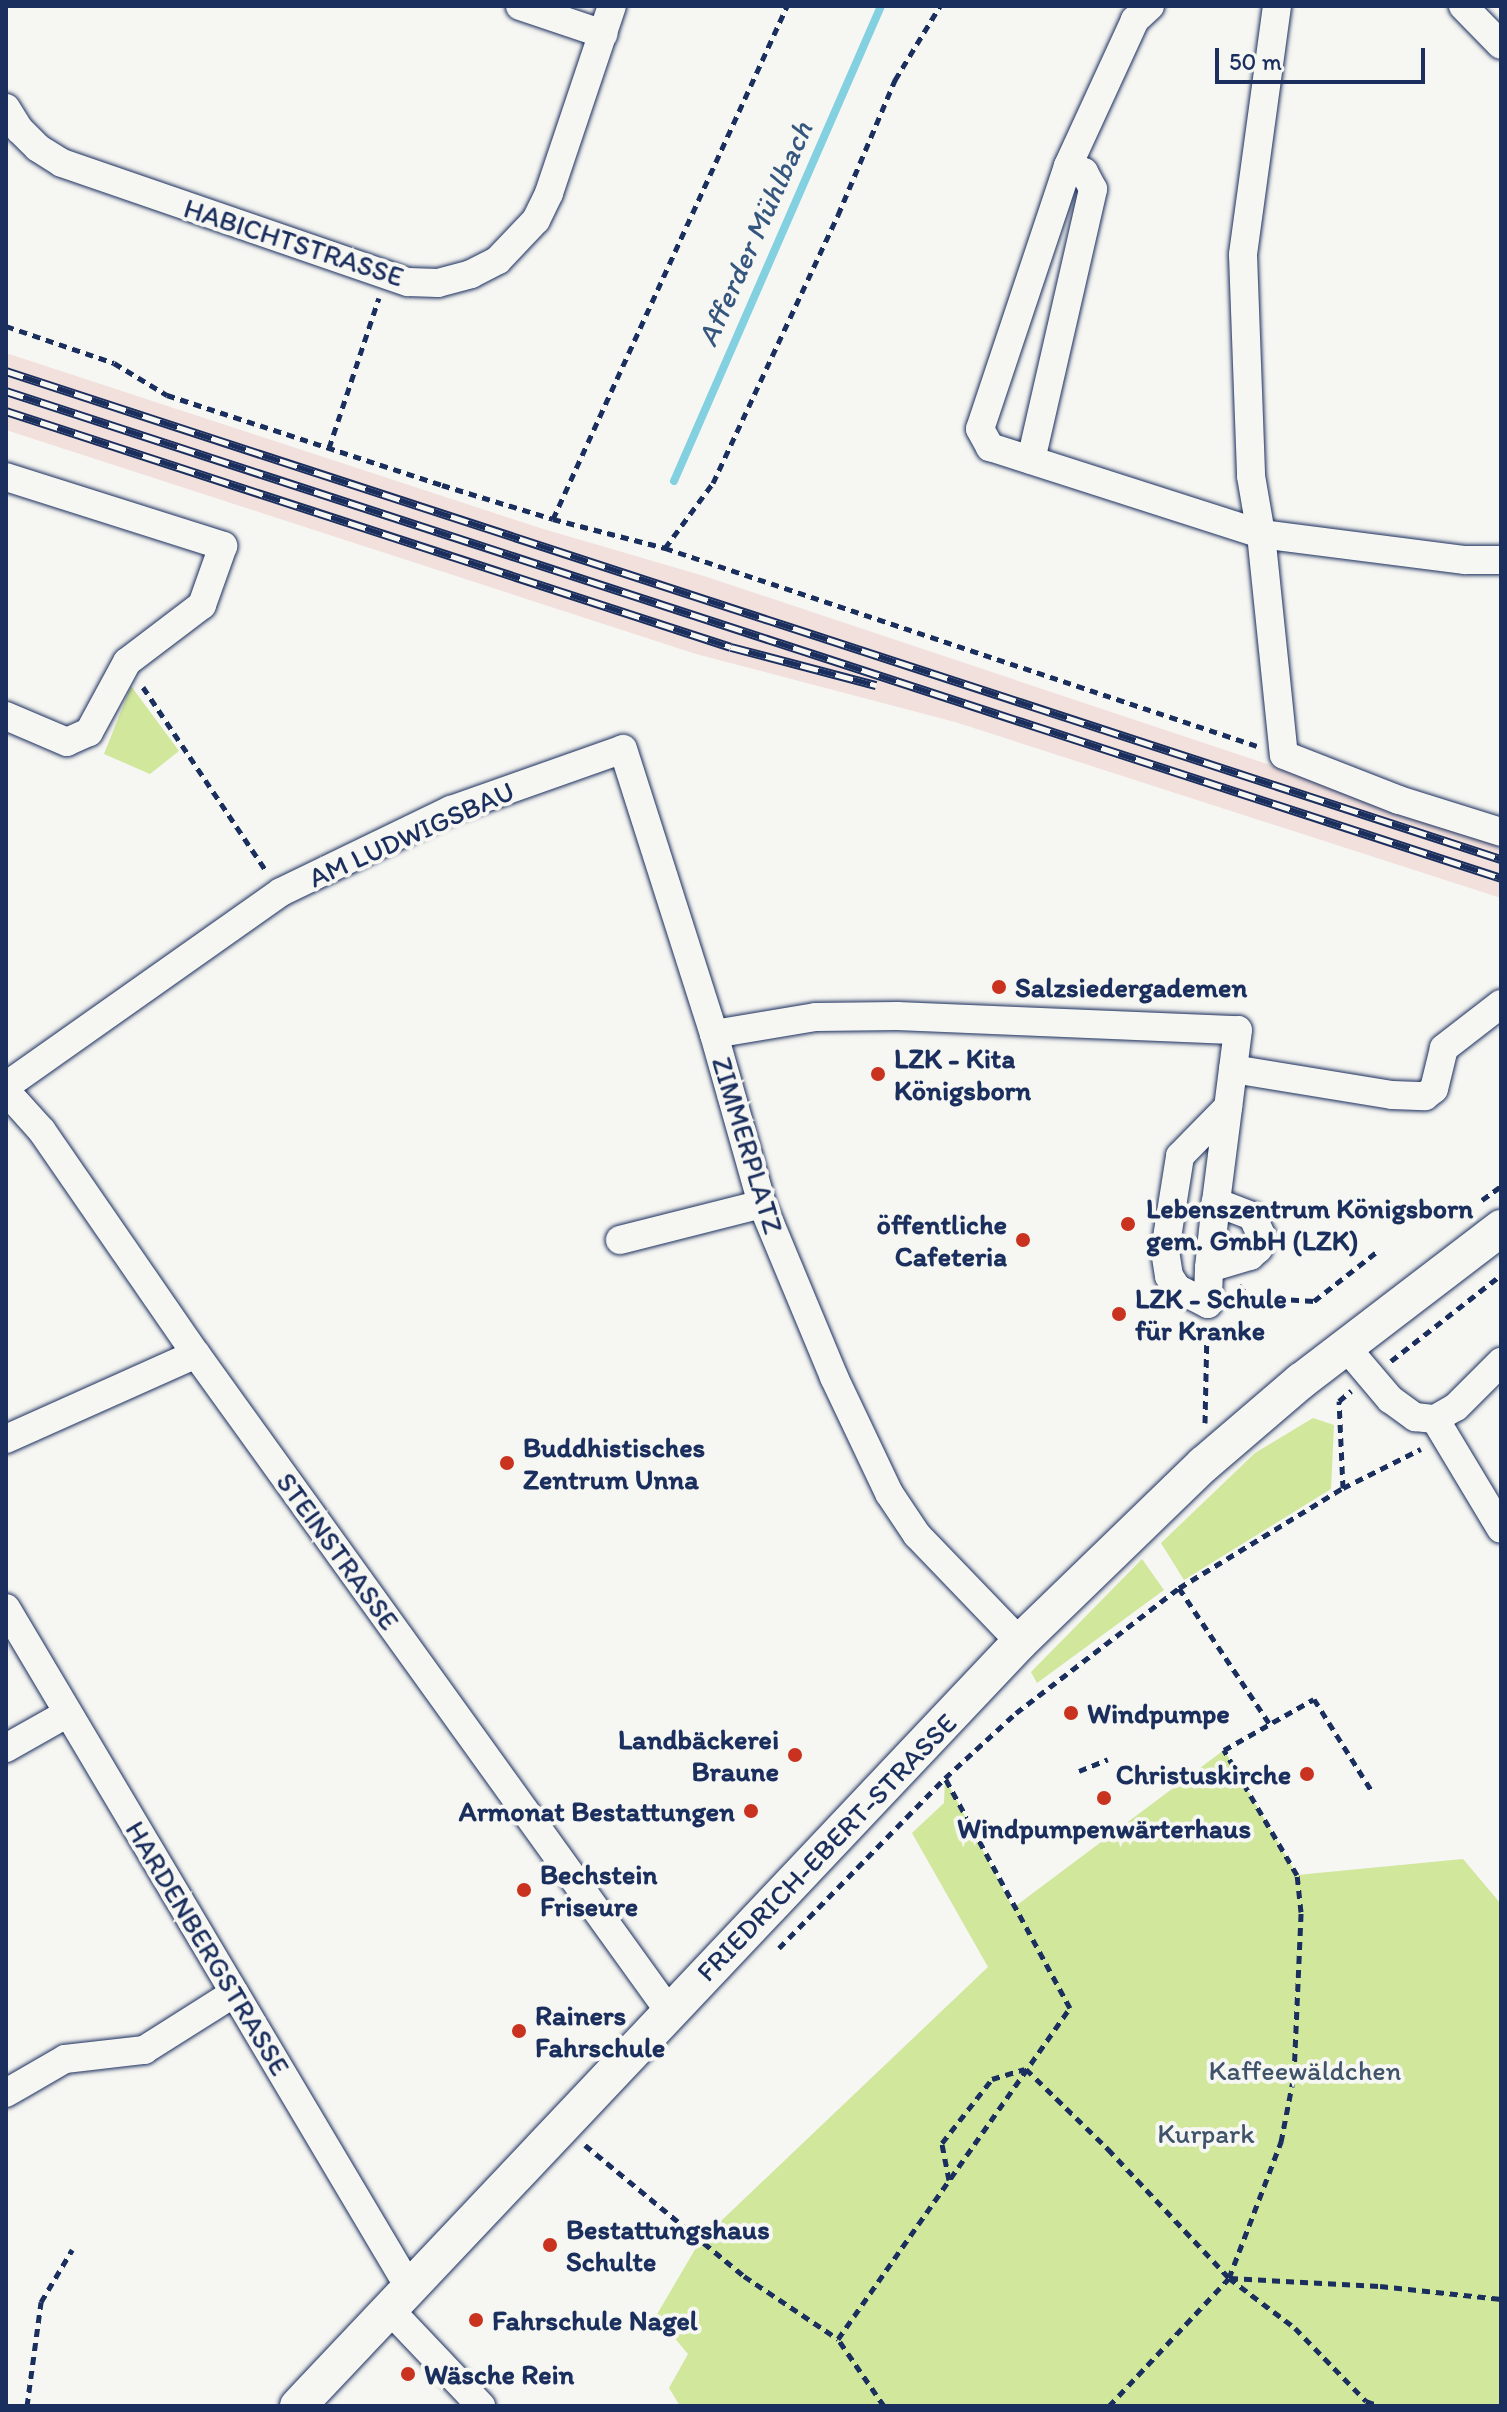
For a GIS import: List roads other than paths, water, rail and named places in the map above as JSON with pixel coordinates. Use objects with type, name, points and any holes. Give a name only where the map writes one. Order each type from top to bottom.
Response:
[{"type":"main road","name":"FRIEDRICH-EBERT-STRASSE","points":[[298,2406],[563,2122],[1020,1642],[1204,1464],[1345,1346],[1501,1228]]},
{"type":"street","points":[[520,6],[603,34]]},
{"type":"street","name":"HABICHTSTRASSE","points":[[6,108],[29,139],[62,163],[408,282],[438,283],[471,274],[498,260],[520,241],[549,193],[612,6]]},
{"type":"street","points":[[1150,6],[1135,20],[1068,166],[980,429],[990,447],[1261,534],[1465,560],[1501,560]]},
{"type":"street","points":[[1277,6],[1243,255],[1251,476],[1261,534],[1284,755],[1399,800],[1501,832]]},
{"type":"street","points":[[1463,6],[1501,45]]},
{"type":"street","points":[[1031,460],[1093,189],[1084,172],[1068,166]]},
{"type":"street","points":[[6,477],[223,546],[202,605],[127,662],[94,728],[67,742],[6,716]]},
{"type":"street","name":"AM LUDWIGSBAU","points":[[6,1089],[281,892],[451,810],[623,749],[714,1034]]},
{"type":"street","points":[[1233,1069],[1392,1095],[1425,1096],[1434,1089],[1444,1048],[1501,1004]]},
{"type":"street","name":"ZIMMERPLATZ","points":[[1020,1642],[917,1535],[889,1493],[834,1377],[762,1204],[714,1034],[816,1017],[897,1016],[1238,1030],[1216,1202],[1216,1267],[1208,1304],[1177,1288],[1169,1276],[1165,1250],[1180,1156],[1228,1107]]},
{"type":"street","name":"STEINSTRASSE","points":[[6,1089],[42,1131],[196,1354],[669,2011]]},
{"type":"street","points":[[1216,1202],[1252,1216],[1262,1237],[1254,1253],[1216,1267]]},
{"type":"street","points":[[620,1240],[762,1204]]},
{"type":"street","points":[[1345,1346],[1380,1368],[1390,1399],[1415,1417],[1435,1419],[1456,1407],[1501,1362]]},
{"type":"street","points":[[6,1439],[196,1354]]},
{"type":"street","points":[[1435,1419],[1501,1529]]},
{"type":"street","name":"HARDENBERGSTRASSE","points":[[6,1608],[234,1993],[399,2298],[481,2406]]},
{"type":"street","points":[[6,1748],[68,1713]]},
{"type":"street","points":[[6,2093],[65,2059],[144,2050],[234,1993]]},
{"type":"waterway","name":"Afferder Mühlbach","points":[[674,481],[881,6]]},
{"type":"railway","points":[[6,371],[1501,859]]},
{"type":"railway","points":[[6,391],[1501,878]]},
{"type":"railway","points":[[6,411],[731,647],[876,685]]},
{"type":"place","name":"Salzsiedergademen","points":[[999,987]]},
{"type":"place","name":"LZK - Kita Königsborn","points":[[878,1074]]},
{"type":"place","name":"Lebenszentrum Königsborn gem. GmbH (LZK)","points":[[1128,1224]]},
{"type":"place","name":"öffentliche Cafeteria","points":[[1023,1240]]},
{"type":"place","name":"LZK - Schule für Kranke","points":[[1119,1314]]},
{"type":"place","name":"Buddhistisches Zentrum Unna","points":[[507,1463]]},
{"type":"place","name":"Windpumpe","points":[[1071,1713]]},
{"type":"place","name":"Landbäckerei Braune","points":[[795,1755]]},
{"type":"place","name":"Christuskirche","points":[[1307,1774]]},
{"type":"place","name":"Windpumpenwärterhaus","points":[[1104,1798]]},
{"type":"place","name":"Armonat Bestattungen","points":[[751,1811]]},
{"type":"place","name":"Bechstein Friseure","points":[[524,1890]]},
{"type":"place","name":"Rainers Fahrschule","points":[[519,2031]]},
{"type":"place","name":"Bestattungshaus Schulte","points":[[550,2245]]},
{"type":"place","name":"Fahrschule Nagel","points":[[476,2320]]},
{"type":"place","name":"Wäsche Rein","points":[[408,2374]]},
{"type":"park label","name":"Kaffeewäldchen","points":[[1305,2070]]},
{"type":"park label","name":"Kurpark","points":[[1206,2133]]}]
